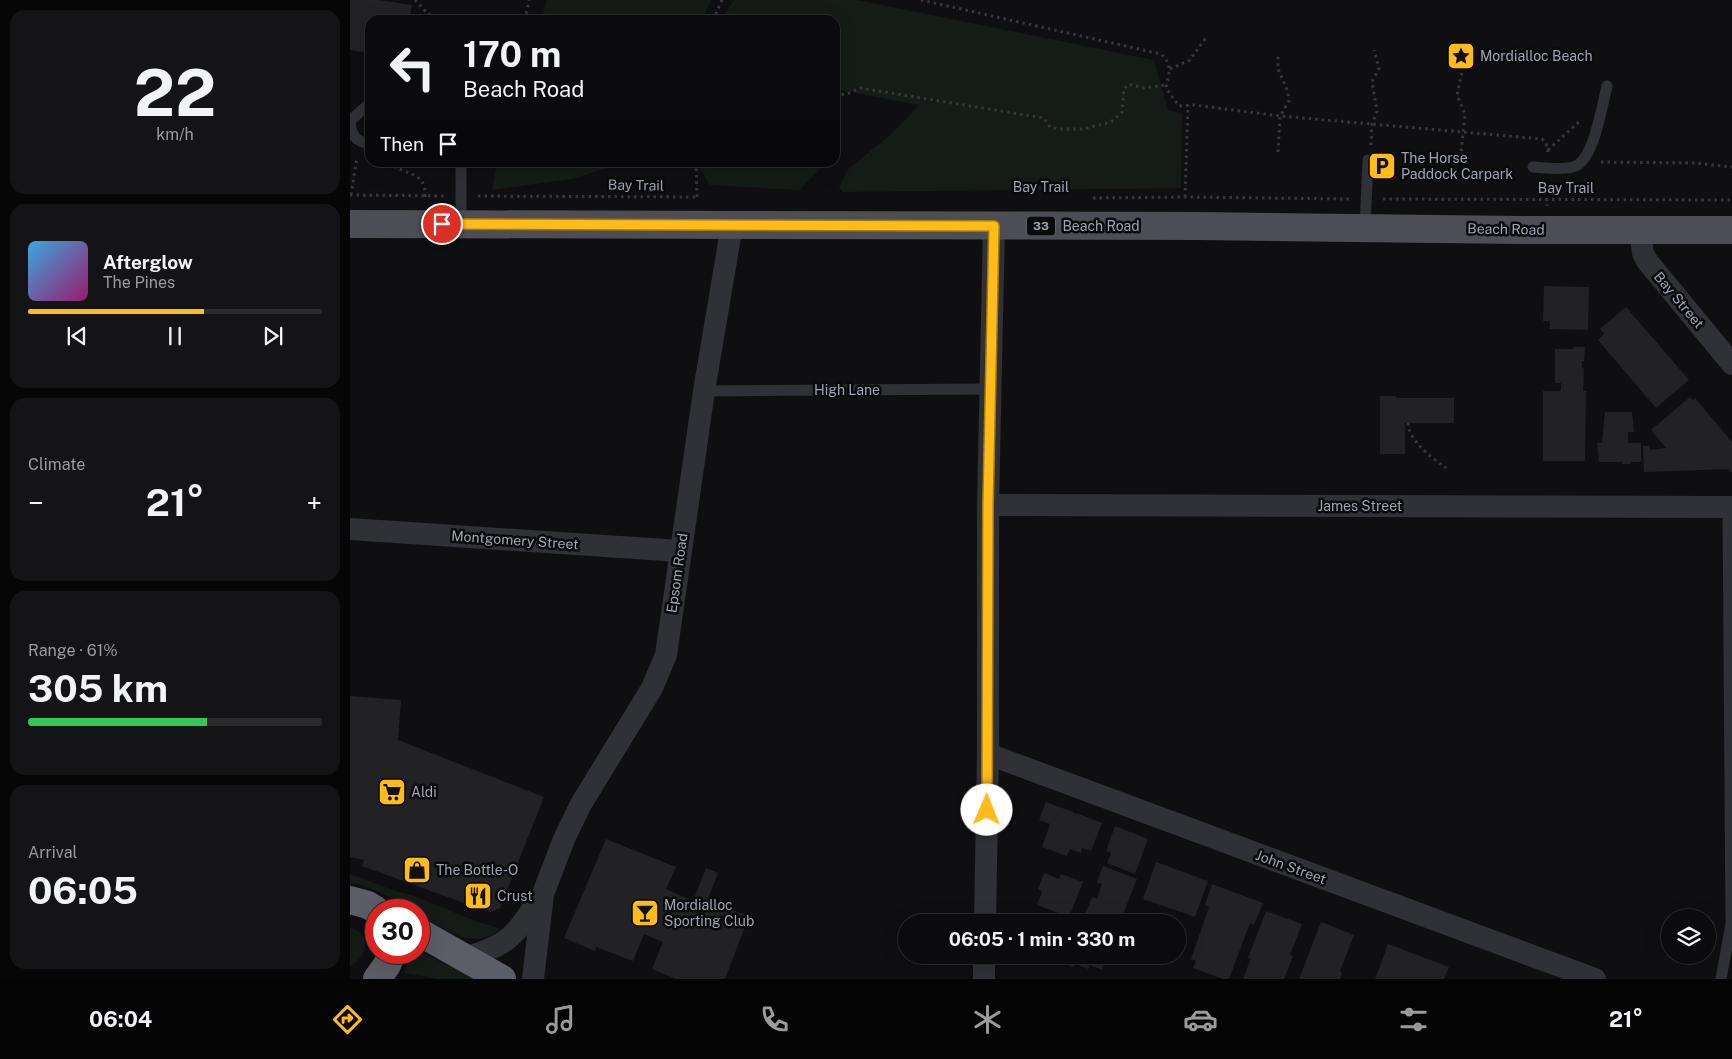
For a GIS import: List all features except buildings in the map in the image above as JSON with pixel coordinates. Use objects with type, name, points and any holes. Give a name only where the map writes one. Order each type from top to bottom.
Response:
[{"type":"highway","points":[[430,938],[502,979]]},
{"type":"highway","points":[[377,979],[387,964]]},
{"type":"main road","name":"Beach Road","points":[[350,224],[1732,230]]},
{"type":"street","name":"Epsom Road","points":[[532,979],[543,894],[564,839],[581,804],[652,688],[666,656],[704,391],[732,225]]},
{"type":"street","points":[[985,914],[988,754],[988,505],[994,226]]},
{"type":"street","name":"Bay Street","points":[[1640,230],[1643,252],[1647,261],[1732,364]]},
{"type":"street","name":"James Street","points":[[988,505],[1730,507]]},
{"type":"street","name":"Montgomery Street","points":[[350,529],[680,551]]},
{"type":"street","name":"John Street","points":[[988,754],[1595,979]]},
{"type":"street","name":"Epsom Road","points":[[464,958],[496,948],[510,938],[543,894]]},
{"type":"street","points":[[984,964],[984,979]]},
{"type":"lane","points":[[1533,167],[1574,167],[1583,160],[1592,144],[1607,86]]},
{"type":"lane","points":[[365,108],[350,121],[353,136],[357,140],[365,142]]},
{"type":"lane","points":[[1365,228],[1369,156]]},
{"type":"lane","points":[[461,167],[461,224]]},
{"type":"lane","name":"High Lane","points":[[704,391],[991,389]]},
{"type":"lane","points":[[1721,979],[1731,924],[1730,507]]},
{"type":"path","points":[[416,0],[428,14]]},
{"type":"path","points":[[526,15],[529,0]]},
{"type":"path","points":[[714,15],[722,0]]},
{"type":"path","points":[[921,0],[1161,54],[1168,60],[1170,69],[1166,88],[1179,106],[1542,138],[1548,150],[1547,168]]},
{"type":"path","points":[[1170,69],[1190,60],[1207,36]]},
{"type":"path","points":[[1369,156],[1372,124],[1378,111],[1372,82],[1379,68],[1374,50]]},
{"type":"path","points":[[1278,53],[1278,69],[1288,92],[1289,101],[1280,116],[1278,152]]},
{"type":"path","points":[[1460,164],[1465,114],[1457,95],[1464,63]]},
{"type":"path","points":[[840,95],[847,94],[860,88],[1044,118],[1050,126],[1058,129],[1083,129],[1111,122],[1122,112],[1124,89],[1129,84],[1143,88],[1166,84]]},
{"type":"path","points":[[1548,150],[1603,101]]},
{"type":"path","points":[[1185,197],[1188,106]]},
{"type":"path","points":[[350,196],[358,154]]},
{"type":"path","points":[[1583,160],[1614,163],[1697,163],[1732,167]]},
{"type":"path","points":[[395,167],[419,177],[426,188],[425,197]]},
{"type":"path","points":[[696,167],[696,197]]},
{"type":"path","name":"Bay Trail","points":[[350,196],[706,197]]},
{"type":"path","name":"Bay Trail","points":[[1088,198],[1732,200]]},
{"type":"path","points":[[1408,423],[1408,431],[1422,448],[1446,468]]},
{"type":"shaded area","points":[[547,0],[711,0],[706,15],[542,15]]},
{"type":"shaded area","points":[[734,0],[857,0],[1154,60],[1168,110],[1182,113],[1181,188],[842,192],[839,187],[848,169],[888,137],[919,105],[840,90],[840,15],[724,15]]},
{"type":"shaded area","points":[[496,167],[610,167],[572,179],[492,190]]},
{"type":"shaded area","points":[[700,167],[822,167],[799,190],[710,185]]},
{"type":"shaded area","points":[[350,874],[422,899],[392,899],[370,888],[350,883]]},
{"type":"shaded area","points":[[430,902],[475,921],[496,927],[499,930],[479,939],[458,936],[430,921]]},
{"type":"shaded area","points":[[350,927],[361,934],[365,946],[361,957],[350,966]]},
{"type":"shaded area","points":[[430,956],[477,979],[438,979],[404,973],[408,964],[430,964]]},
{"type":"place","name":"Mordialloc Beach","points":[[1461,56]]},
{"type":"place","name":"The Horse Paddock Carpark","points":[[1382,166]]},
{"type":"place","name":"Aldi","points":[[392,792]]},
{"type":"place","name":"The Bottle-O","points":[[417,870]]},
{"type":"place","name":"Crust","points":[[478,896]]},
{"type":"place","name":"Mordialloc Sporting Club","points":[[645,913]]},
{"type":"route","points":[[442,224],[994,226],[988,505],[987,810]]}]
